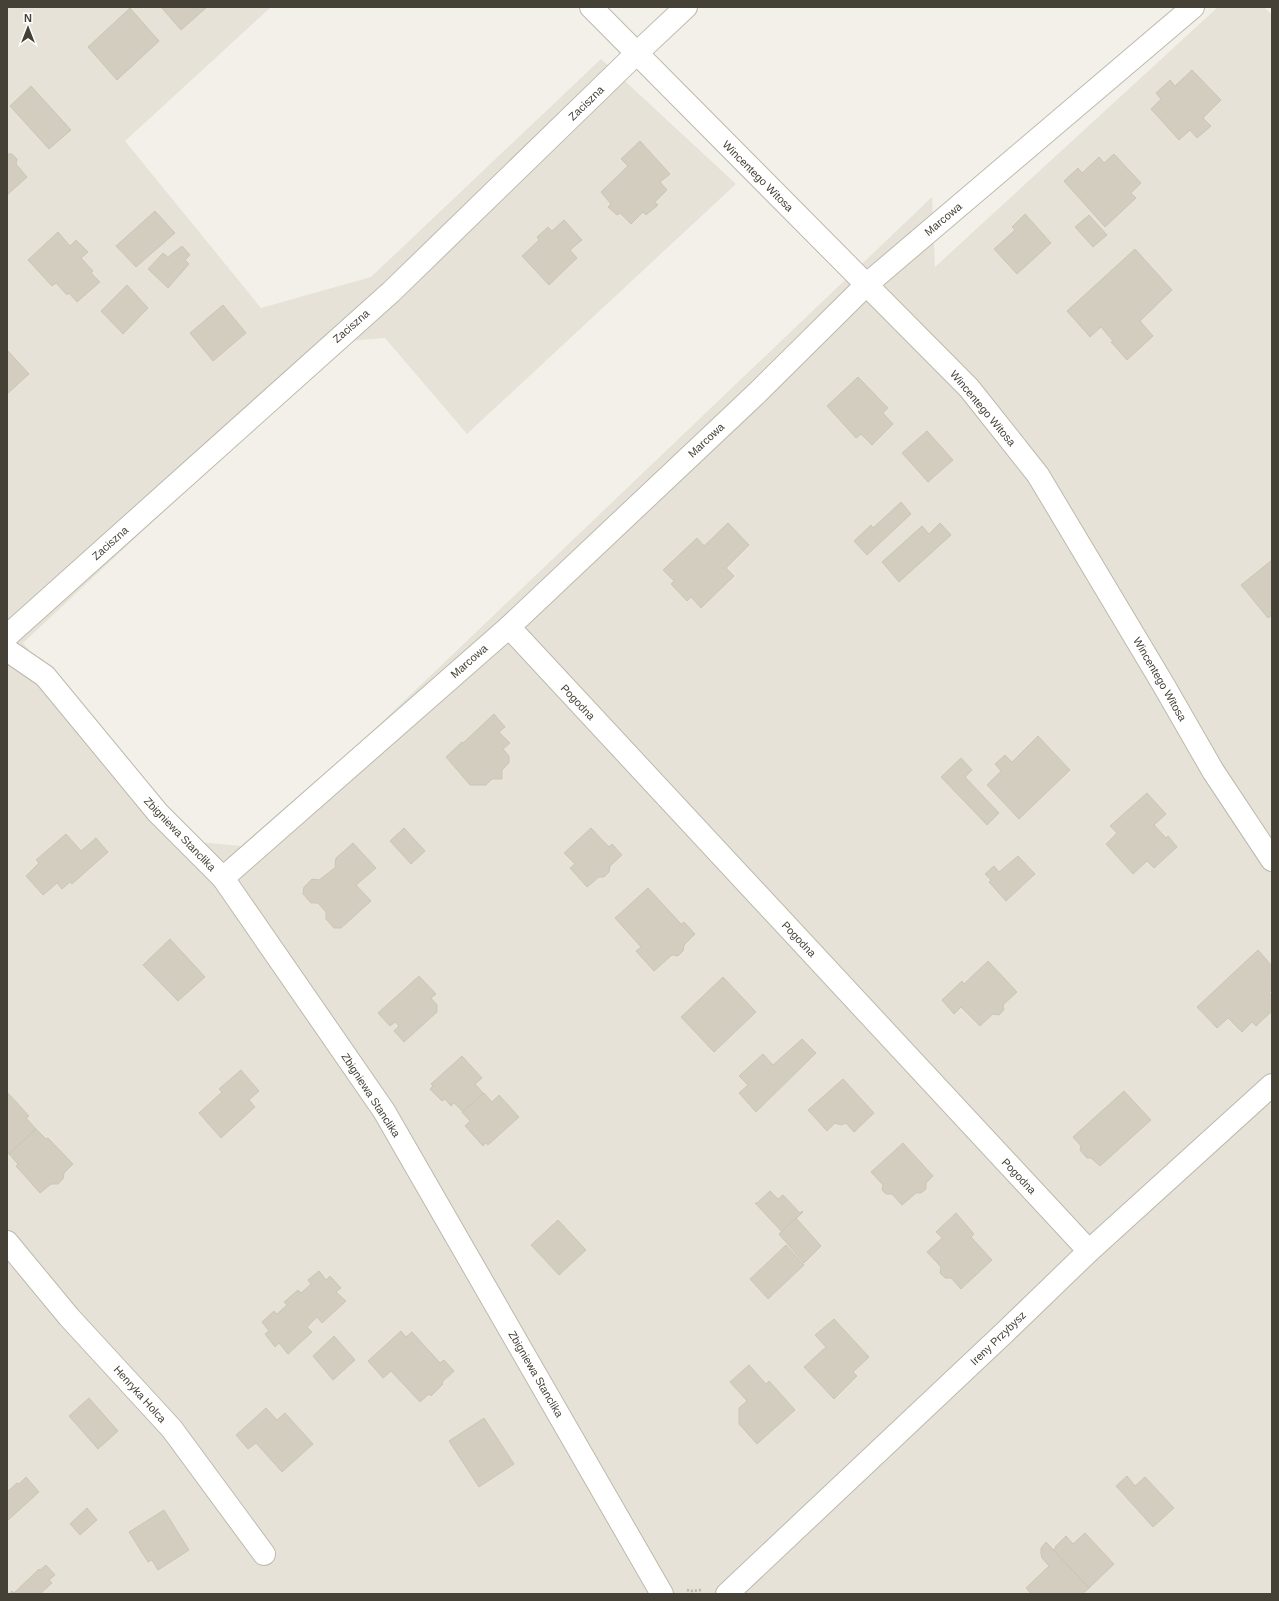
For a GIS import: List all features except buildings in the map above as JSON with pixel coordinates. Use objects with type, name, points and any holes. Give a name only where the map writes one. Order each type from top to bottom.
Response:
[{"type":"street","name":"Wincentego Witosa","points":[[591,7],[969,388],[1038,474],[1164,684],[1213,771],[1272,860]]},
{"type":"street","name":"Zaciszna","points":[[7,636],[391,292],[686,7]]},
{"type":"street","name":"Marcowa","points":[[223,878],[508,627],[751,398],[866,285],[1193,7]]},
{"type":"street","name":"Pogodna","points":[[508,627],[1089,1251]]},
{"type":"street","name":"Zbigniewa Stanclika","points":[[7,650],[44,676],[158,813],[223,878],[384,1111],[661,1590]]},
{"type":"street","name":"Ireny Przybysz","points":[[729,1592],[1089,1251],[1272,1086]]},
{"type":"street","name":"Henryka Holca","points":[[7,1242],[69,1317],[172,1429],[264,1554]]},
{"type":"path","points":[[661,1590],[671,1577],[679,1587],[691,1591],[709,1590],[719,1580],[729,1592]]},
{"type":"shaded area","points":[[7,7],[271,7],[125,141],[261,308],[371,277],[601,59],[736,184],[467,434],[385,338],[346,341],[23,643],[188,841],[251,847],[932,197],[935,267],[1218,7],[1264,7],[1272,15],[1272,1594],[7,1594]]}]
